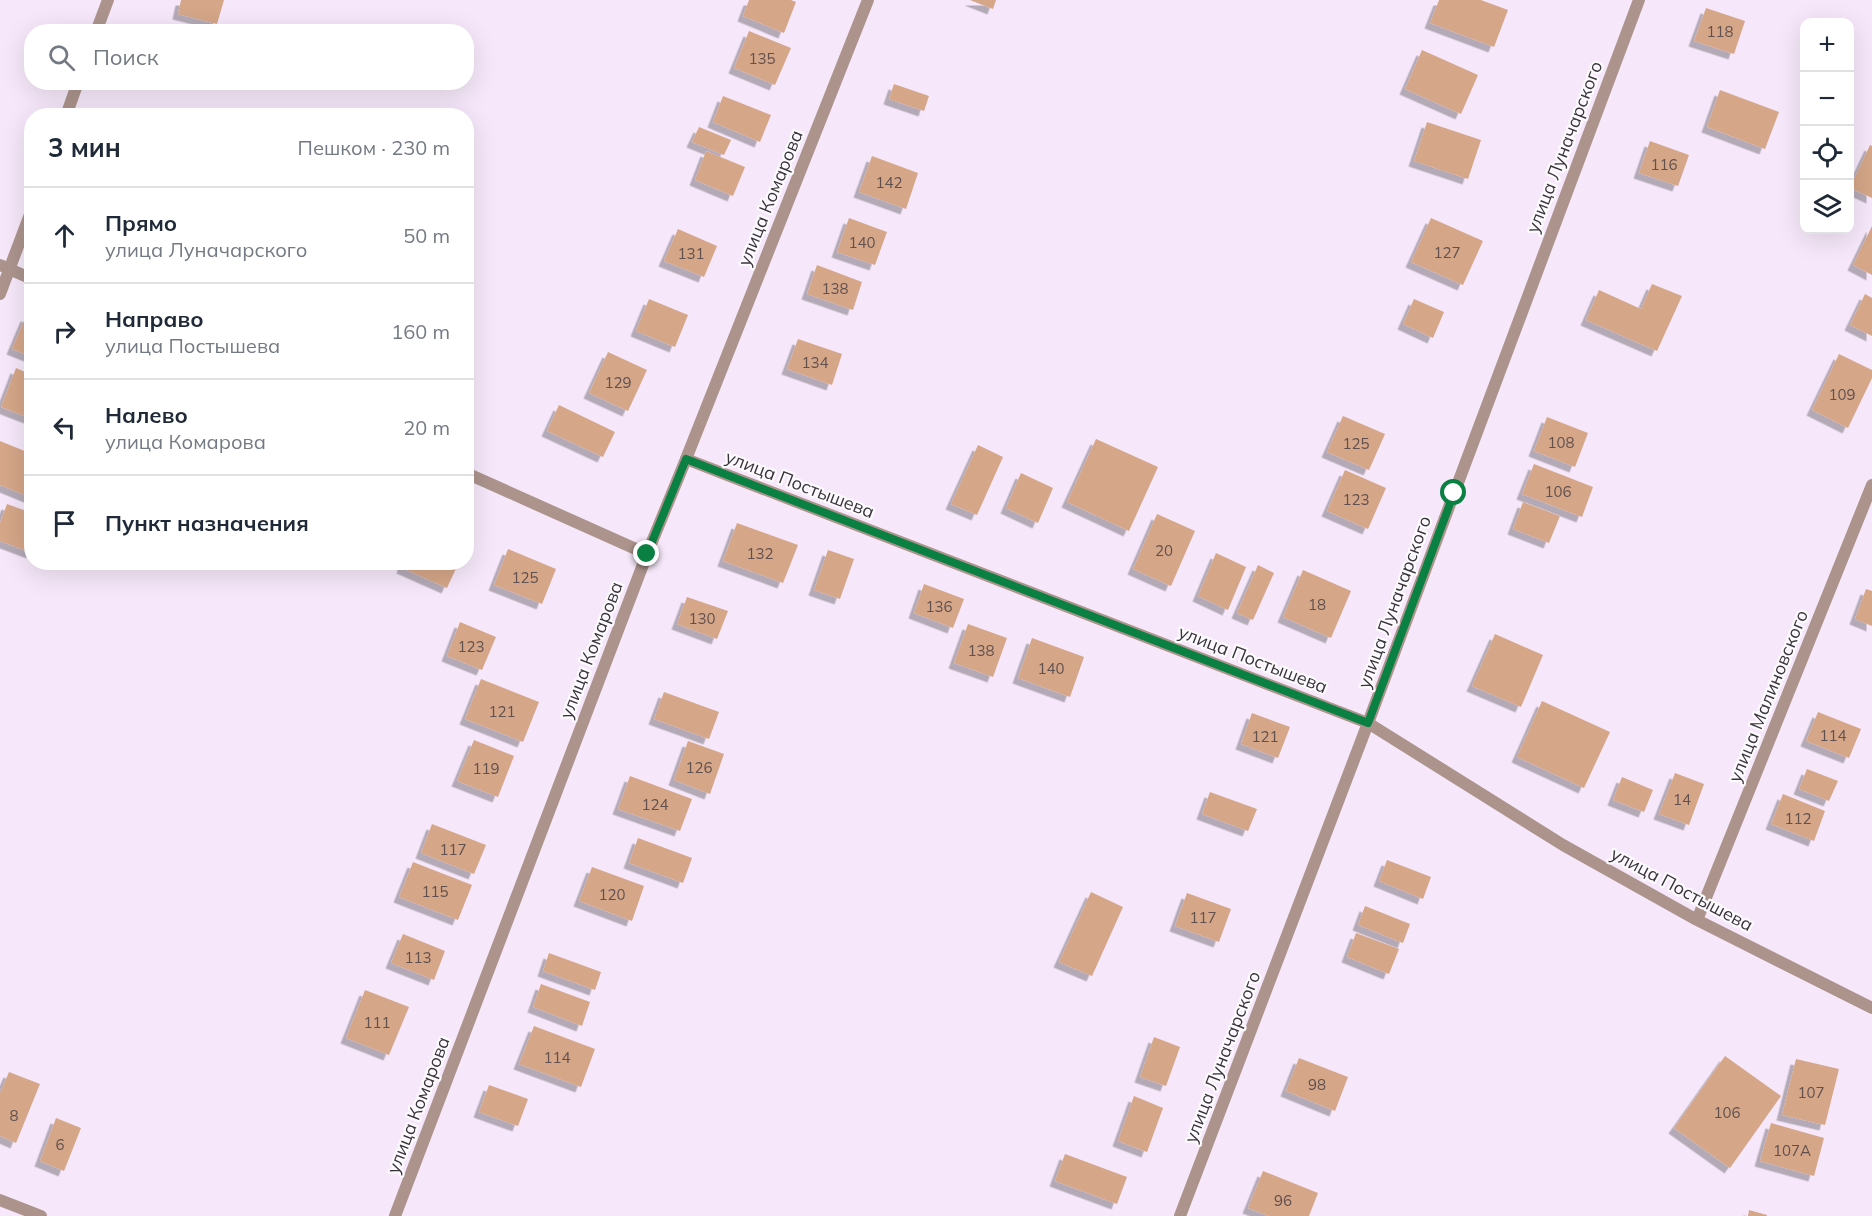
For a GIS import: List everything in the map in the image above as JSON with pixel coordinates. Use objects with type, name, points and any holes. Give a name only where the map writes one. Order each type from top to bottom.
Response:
[{"type":"street","points":[[99,24],[108,0]]},
{"type":"street","name":"улица Комарова","points":[[395,1216],[647,554],[868,0]]},
{"type":"street","name":"улица Луначарского","points":[[1180,1216],[1639,0]]},
{"type":"street","points":[[69,108],[75,90]]},
{"type":"street","points":[[0,294],[5,267],[24,225]]},
{"type":"street","points":[[5,267],[24,275]]},
{"type":"street","name":"улица Постышева","points":[[686,459],[1368,723],[1563,845],[1697,920],[1872,1008]]},
{"type":"street","points":[[474,477],[647,554]]},
{"type":"street","name":"улица Малиновского","points":[[1697,920],[1872,485]]},
{"type":"street","points":[[0,1200],[41,1216]]},
{"type":"building","points":[[181,0],[224,0],[217,24],[178,14]]},
{"type":"building","points":[[749,0],[796,2],[784,33],[743,16]]},
{"type":"building","points":[[970,0],[996,0],[993,9]]},
{"type":"building","points":[[1439,0],[1481,0],[1508,10],[1494,47],[1430,23]]},
{"type":"building","points":[[1706,8],[1745,21],[1734,54],[1694,41]]},
{"type":"building","points":[[749,31],[791,48],[775,85],[734,68]]},
{"type":"building","points":[[1422,50],[1478,75],[1461,114],[1405,89]]},
{"type":"building","points":[[894,84],[929,96],[924,111],[889,99]]},
{"type":"building","points":[[1720,90],[1779,112],[1765,149],[1707,127]]},
{"type":"building","points":[[723,96],[771,115],[760,142],[713,122]]},
{"type":"building","points":[[1427,122],[1481,140],[1468,179],[1414,161]]},
{"type":"building","points":[[699,127],[731,140],[724,155],[692,142]]},
{"type":"building","points":[[1650,141],[1689,155],[1678,186],[1639,173]]},
{"type":"building","points":[[1870,145],[1872,146],[1872,198],[1854,190],[1854,179]]},
{"type":"building","points":[[706,151],[745,167],[733,196],[695,180]]},
{"type":"building","points":[[872,156],[918,173],[906,209],[859,192]]},
{"type":"building","points":[[849,218],[887,232],[875,265],[837,252]]},
{"type":"building","points":[[1431,218],[1483,241],[1463,285],[1411,262]]},
{"type":"building","points":[[1872,226],[1872,275],[1853,265]]},
{"type":"building","points":[[678,229],[717,246],[704,277],[664,261]]},
{"type":"building","points":[[817,265],[862,282],[853,310],[807,294]]},
{"type":"building","points":[[1652,284],[1682,296],[1657,351],[1586,320],[1599,290],[1641,309]]},
{"type":"building","points":[[1865,294],[1872,298],[1872,336],[1850,325]]},
{"type":"building","points":[[649,299],[688,315],[675,347],[636,331]]},
{"type":"building","points":[[1414,299],[1444,312],[1433,338],[1403,324]]},
{"type":"building","points":[[24,321],[24,354],[12,349]]},
{"type":"building","points":[[798,339],[842,354],[832,385],[787,369]]},
{"type":"building","points":[[608,352],[647,370],[628,411],[589,393]]},
{"type":"building","points":[[1839,354],[1872,370],[1872,378],[1848,428],[1812,410]]},
{"type":"building","points":[[16,368],[24,372],[24,416],[1,407]]},
{"type":"building","points":[[559,405],[615,432],[603,457],[547,431]]},
{"type":"building","points":[[1343,416],[1385,434],[1369,470],[1327,452]]},
{"type":"building","points":[[1547,417],[1588,433],[1575,467],[1534,451]]},
{"type":"building","points":[[1096,439],[1158,467],[1129,531],[1067,502]]},
{"type":"building","points":[[0,441],[24,451],[24,495],[0,485]]},
{"type":"building","points":[[978,445],[1003,457],[977,515],[951,504]]},
{"type":"building","points":[[1534,464],[1593,487],[1582,517],[1522,494]]},
{"type":"building","points":[[1345,470],[1386,488],[1368,529],[1327,511]]},
{"type":"building","points":[[1021,473],[1053,488],[1038,523],[1006,508]]},
{"type":"building","points":[[1523,502],[1560,516],[1549,543],[1513,529]]},
{"type":"building","points":[[7,504],[24,510],[24,550],[0,541],[0,523]]},
{"type":"building","points":[[1157,514],[1195,531],[1171,586],[1133,569]]},
{"type":"building","points":[[737,523],[798,545],[783,583],[723,561]]},
{"type":"building","points":[[508,549],[556,569],[542,604],[494,585]]},
{"type":"building","points":[[828,550],[854,559],[840,599],[814,590]]},
{"type":"building","points":[[1216,553],[1246,567],[1228,610],[1198,596]]},
{"type":"building","points":[[1258,565],[1274,573],[1253,620],[1237,613]]},
{"type":"building","points":[[406,570],[455,570],[447,588]]},
{"type":"building","points":[[1303,570],[1351,591],[1331,638],[1283,617]]},
{"type":"building","points":[[924,584],[964,599],[953,628],[914,613]]},
{"type":"building","points":[[1866,589],[1872,591],[1872,626],[1855,619]]},
{"type":"building","points":[[687,597],[728,611],[717,639],[677,624]]},
{"type":"building","points":[[460,622],[496,637],[482,670],[447,656]]},
{"type":"building","points":[[968,624],[1007,638],[993,677],[954,663]]},
{"type":"building","points":[[1495,634],[1543,655],[1521,707],[1472,686]]},
{"type":"building","points":[[1032,638],[1084,657],[1070,697],[1018,678]]},
{"type":"building","points":[[481,679],[539,702],[523,742],[465,719]]},
{"type":"building","points":[[664,692],[719,712],[709,739],[654,719]]},
{"type":"building","points":[[1542,701],[1610,732],[1584,788],[1517,757]]},
{"type":"building","points":[[1818,712],[1861,729],[1849,758],[1806,741]]},
{"type":"building","points":[[1252,713],[1290,727],[1278,758],[1241,744]]},
{"type":"building","points":[[474,740],[514,756],[498,797],[457,781]]},
{"type":"building","points":[[688,741],[724,754],[710,794],[674,780]]},
{"type":"building","points":[[1807,769],[1838,781],[1829,801],[1799,789]]},
{"type":"building","points":[[1675,773],[1704,784],[1689,825],[1659,814]]},
{"type":"building","points":[[630,776],[692,799],[680,831],[618,809]]},
{"type":"building","points":[[1622,777],[1653,790],[1644,812],[1613,800]]},
{"type":"building","points":[[1210,792],[1257,809],[1248,831],[1202,814]]},
{"type":"building","points":[[1783,794],[1825,811],[1814,841],[1771,824]]},
{"type":"building","points":[[432,824],[486,845],[474,874],[421,853]]},
{"type":"building","points":[[638,838],[692,858],[683,883],[629,863]]},
{"type":"building","points":[[1387,860],[1431,877],[1423,899],[1379,881]]},
{"type":"building","points":[[413,862],[472,885],[458,920],[399,897]]},
{"type":"building","points":[[592,867],[644,886],[632,921],[579,901]]},
{"type":"building","points":[[1091,892],[1123,907],[1092,976],[1059,962]]},
{"type":"building","points":[[1187,893],[1231,909],[1219,942],[1175,926]]},
{"type":"building","points":[[1365,906],[1410,924],[1403,943],[1358,925]]},
{"type":"building","points":[[1356,933],[1399,949],[1389,974],[1347,957]]},
{"type":"building","points":[[403,934],[445,951],[434,980],[391,963]]},
{"type":"building","points":[[549,953],[601,972],[595,990],[543,971]]},
{"type":"building","points":[[541,984],[590,1002],[582,1026],[533,1007]]},
{"type":"building","points":[[365,990],[409,1007],[389,1055],[346,1038]]},
{"type":"building","points":[[534,1026],[595,1049],[581,1087],[519,1064]]},
{"type":"building","points":[[1154,1037],[1180,1047],[1166,1086],[1140,1077]]},
{"type":"building","points":[[1725,1056],[1781,1096],[1730,1168],[1674,1128]]},
{"type":"building","points":[[1299,1058],[1348,1077],[1335,1111],[1286,1091]]},
{"type":"building","points":[[1796,1059],[1839,1069],[1825,1125],[1782,1115]]},
{"type":"building","points":[[9,1072],[40,1084],[16,1143],[0,1136],[0,1093]]},
{"type":"building","points":[[489,1085],[528,1099],[518,1126],[479,1112]]},
{"type":"building","points":[[1134,1096],[1163,1108],[1147,1152],[1118,1141]]},
{"type":"building","points":[[56,1118],[81,1128],[64,1171],[40,1161]]},
{"type":"building","points":[[1771,1123],[1824,1138],[1814,1176],[1760,1161]]},
{"type":"building","points":[[1065,1154],[1127,1177],[1117,1204],[1055,1181]]},
{"type":"building","points":[[1263,1171],[1318,1193],[1309,1216],[1269,1216],[1248,1208]]},
{"type":"building","points":[[1749,1210],[1767,1215],[1767,1216],[1748,1216]]},
{"type":"route","points":[[647,554],[686,459],[1368,723],[1454,493]]}]
